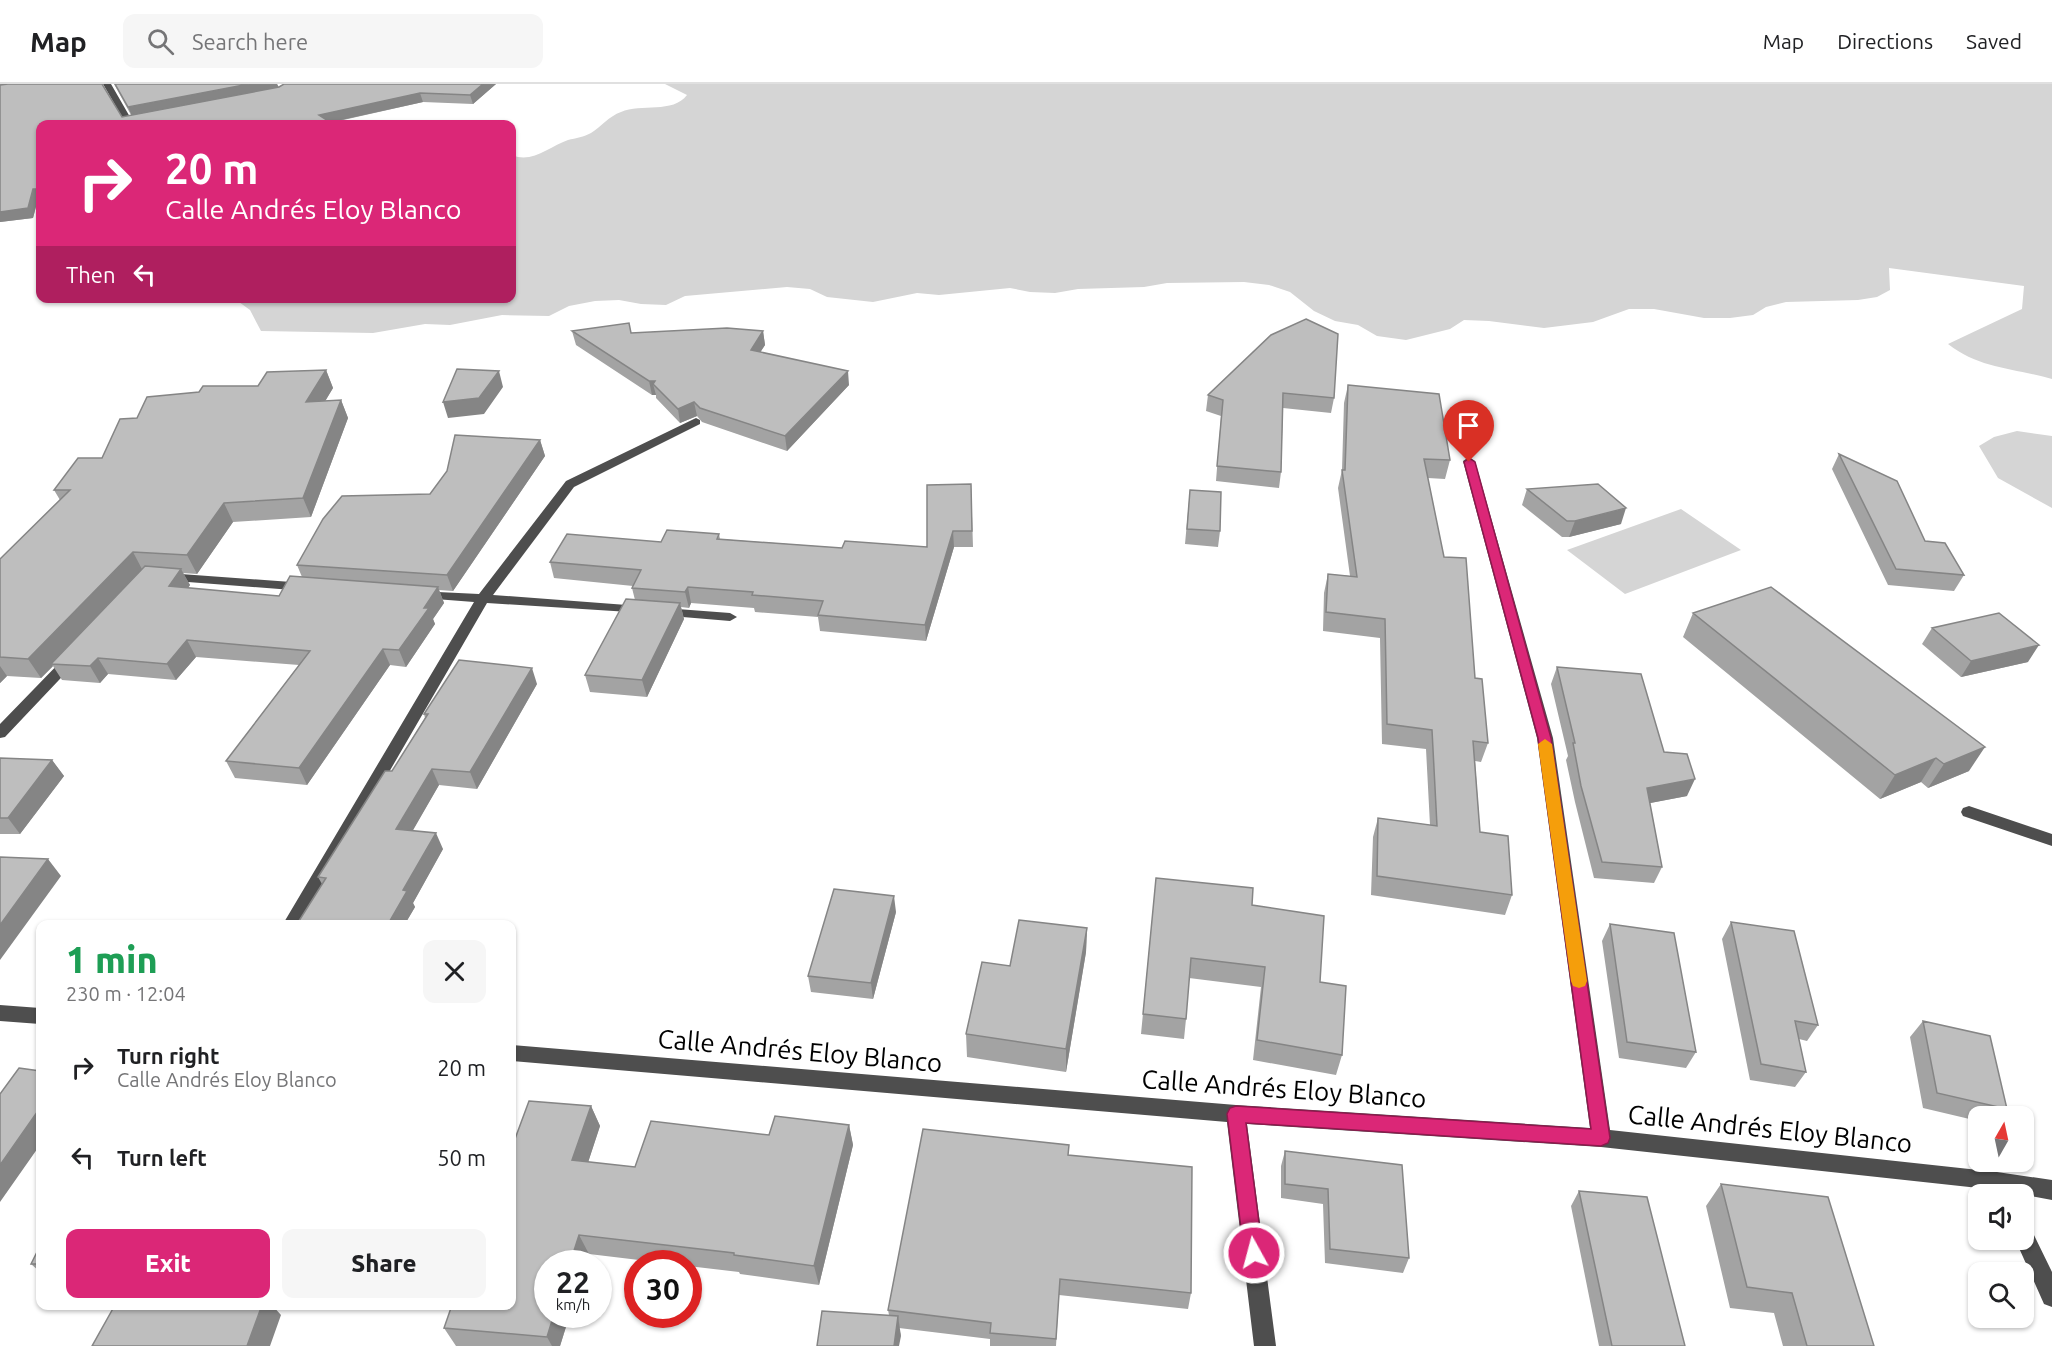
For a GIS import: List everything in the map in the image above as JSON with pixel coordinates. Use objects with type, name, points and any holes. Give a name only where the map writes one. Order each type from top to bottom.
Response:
[{"type":"street","points":[[106,84],[127,120]]},
{"type":"street","points":[[294,920],[483,598],[570,484],[696,422]]},
{"type":"street","points":[[1469,462],[1545,738],[1601,1138]]},
{"type":"street","points":[[150,576],[316,587]]},
{"type":"street","points":[[411,594],[730,617]]},
{"type":"street","points":[[0,733],[84,645]]},
{"type":"street","points":[[1969,812],[2052,840]]},
{"type":"street","points":[[0,1013],[36,1016]]},
{"type":"street","name":"Calle Andrés Eloy Blanco","points":[[516,1053],[1236,1114],[1601,1138],[1977,1184]]},
{"type":"street","points":[[1236,1114],[1265,1346]]},
{"type":"street","name":"Calle Andrés Eloy Blanco","points":[[2034,1189],[2052,1190]]},
{"type":"street","points":[[2031,1250],[2052,1296]]},
{"type":"shaded area","points":[[665,84],[2052,84],[2052,379],[1985,363],[1948,344],[2022,309],[2024,286],[1889,268],[1890,290],[1877,297],[1858,300],[1786,302],[1766,307],[1753,315],[1730,318],[1704,318],[1654,309],[1629,309],[1593,322],[1544,328],[1464,320],[1450,329],[1406,340],[1377,336],[1358,325],[1335,321],[1314,311],[1290,292],[1269,285],[1244,282],[1167,283],[1144,287],[1078,289],[1055,293],[1010,288],[939,295],[917,293],[873,302],[827,297],[810,289],[787,287],[685,296],[666,305],[619,300],[595,301],[569,306],[549,316],[502,315],[450,325],[425,324],[373,333],[261,331],[250,310],[240,303],[516,303],[516,156],[534,156],[568,140],[588,134],[613,116],[629,109],[674,104],[687,95]]},
{"type":"shaded area","points":[[2017,431],[2052,436],[2052,508],[1998,478],[1979,446],[1994,437]]},
{"type":"shaded area","points":[[1681,509],[1741,550],[1625,594],[1567,550]]},
{"type":"building","points":[[102,84],[122,117],[279,87],[284,84],[483,84],[470,95],[420,93],[319,115],[327,120],[36,120],[36,189],[33,189],[28,208],[0,212],[0,85]]},
{"type":"building","points":[[115,84],[249,84],[128,107]]},
{"type":"building","points":[[1306,319],[1338,334],[1334,398],[1283,393],[1281,472],[1217,466],[1223,400],[1208,395],[1271,335]]},
{"type":"building","points":[[629,323],[631,333],[727,328],[763,331],[751,350],[848,371],[785,436],[700,408],[694,402],[678,409],[653,384],[655,381],[649,381],[572,331]]},
{"type":"building","points":[[457,369],[499,371],[479,398],[443,402]]},
{"type":"building","points":[[326,370],[306,402],[341,400],[303,498],[224,503],[187,555],[133,552],[28,659],[0,657],[0,559],[70,490],[54,490],[78,458],[102,458],[120,419],[137,418],[147,397],[199,392],[203,386],[258,386],[267,372]]},
{"type":"building","points":[[1348,385],[1439,394],[1450,460],[1424,459],[1444,557],[1466,558],[1475,678],[1482,679],[1488,743],[1473,741],[1480,832],[1508,836],[1512,895],[1377,876],[1378,818],[1437,826],[1432,730],[1387,724],[1385,619],[1326,612],[1328,574],[1357,577],[1342,470],[1345,470]]},
{"type":"building","points":[[455,435],[540,440],[447,575],[297,565],[323,519],[342,496],[430,494],[447,471]]},
{"type":"building","points":[[1839,454],[1897,481],[1925,541],[1945,543],[1964,575],[1896,569]]},
{"type":"building","points":[[971,484],[972,531],[953,531],[925,625],[818,615],[823,601],[752,595],[753,592],[688,587],[685,592],[632,588],[641,570],[550,562],[567,534],[661,542],[667,530],[719,534],[717,539],[842,548],[845,541],[927,547],[927,485]]},
{"type":"building","points":[[1598,484],[1626,508],[1567,521],[1527,489]]},
{"type":"building","points":[[1190,490],[1221,492],[1220,531],[1187,529]]},
{"type":"building","points":[[145,566],[181,569],[169,586],[279,596],[290,576],[438,587],[424,608],[429,608],[399,650],[383,649],[299,768],[226,761],[310,651],[187,640],[167,664],[98,658],[90,666],[51,664]]},
{"type":"building","points":[[1771,587],[1985,747],[1944,764],[1936,758],[1895,775],[1693,613]]},
{"type":"building","points":[[626,599],[680,603],[642,680],[585,675]]},
{"type":"building","points":[[1999,613],[2039,645],[1971,661],[1932,628]]},
{"type":"building","points":[[459,660],[532,668],[470,772],[432,769],[396,829],[436,833],[403,890],[407,891],[390,920],[300,920],[326,878],[318,877],[385,771],[392,771],[428,714],[424,714]]},
{"type":"building","points":[[1557,667],[1641,674],[1664,752],[1687,754],[1695,779],[1647,788],[1662,867],[1602,862],[1581,786],[1573,743],[1575,743]]},
{"type":"building","points":[[0,758],[52,760],[8,818],[0,818]]},
{"type":"building","points":[[0,857],[48,859],[0,925]]},
{"type":"building","points":[[1156,878],[1253,888],[1252,905],[1324,916],[1320,982],[1346,986],[1342,1055],[1257,1040],[1265,967],[1191,958],[1186,1019],[1143,1014]]},
{"type":"building","points":[[834,889],[894,896],[871,983],[808,976]]},
{"type":"building","points":[[1019,920],[1087,928],[1066,1049],[966,1034],[982,962],[1010,966]]},
{"type":"building","points":[[1731,922],[1794,931],[1818,1025],[1795,1021],[1806,1072],[1761,1064]]},
{"type":"building","points":[[1610,924],[1674,933],[1696,1052],[1627,1042]]},
{"type":"building","points":[[1923,1021],[1990,1036],[2006,1106],[1994,1106],[1937,1093]]},
{"type":"building","points":[[19,1068],[36,1070],[36,1114],[0,1165],[0,1094]]},
{"type":"building","points":[[529,1101],[591,1106],[572,1160],[635,1167],[651,1121],[769,1135],[775,1116],[849,1125],[814,1266],[734,1255],[734,1253],[579,1235],[574,1250],[534,1250],[534,1328],[550,1328],[547,1337],[444,1328],[450,1310],[516,1310],[516,1136]]},
{"type":"building","points":[[923,1129],[1069,1145],[1068,1155],[1192,1167],[1191,1293],[1060,1279],[1056,1339],[990,1333],[991,1323],[888,1310]]},
{"type":"building","points":[[1285,1151],[1402,1165],[1409,1258],[1330,1249],[1328,1189],[1285,1184]]},
{"type":"building","points":[[1721,1184],[1828,1197],[1874,1346],[1807,1346],[1792,1293],[1747,1287]]},
{"type":"building","points":[[1579,1191],[1647,1197],[1685,1346],[1612,1346]]},
{"type":"building","points":[[36,1254],[36,1264],[31,1264]]},
{"type":"building","points":[[112,1310],[260,1310],[247,1346],[92,1346]]},
{"type":"building","points":[[822,1311],[898,1316],[894,1346],[817,1346]]},
{"type":"slow traffic","points":[[1545,744],[1579,981]]},
{"type":"route","points":[[1254,1253],[1236,1114],[1601,1138],[1545,738],[1469,462]]}]
